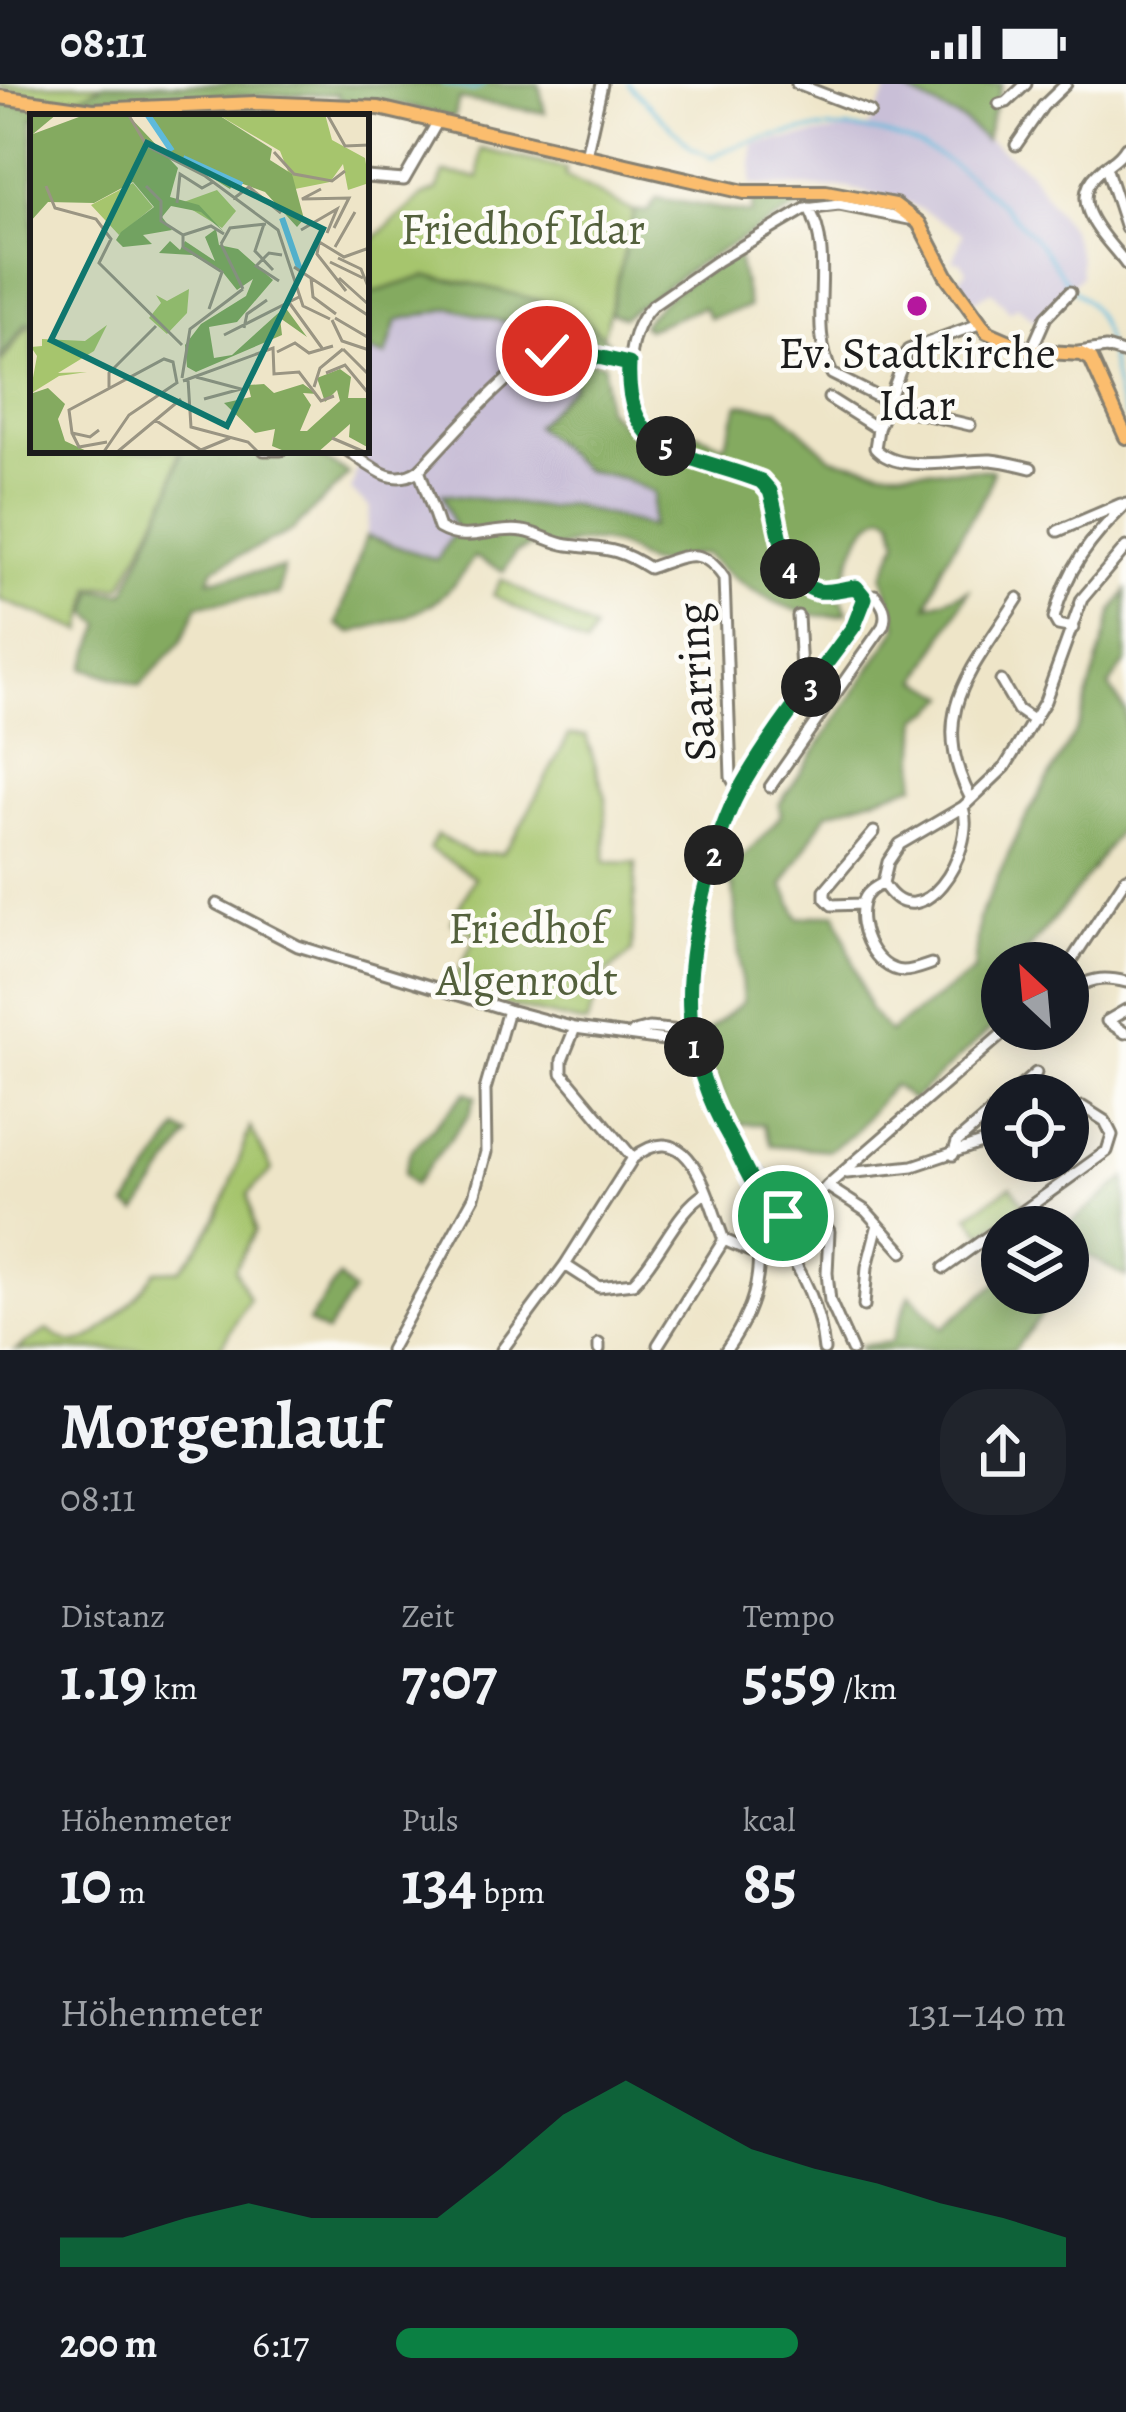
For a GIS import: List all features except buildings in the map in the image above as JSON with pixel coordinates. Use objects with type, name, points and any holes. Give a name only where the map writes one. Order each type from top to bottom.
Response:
[{"type":"main road","points":[[0,97],[93,110],[256,103],[357,106],[744,192],[826,192],[901,208],[919,223],[979,324],[998,338],[1031,351],[1098,357],[1126,437]]},
{"type":"street","points":[[586,155],[602,84]]},
{"type":"street","points":[[797,84],[870,112]]},
{"type":"street","points":[[998,104],[1007,102],[1026,84]]},
{"type":"street","points":[[1016,145],[1043,106],[1066,84]]},
{"type":"street","points":[[369,177],[404,180],[438,121]]},
{"type":"street","points":[[1126,147],[1122,161],[1096,174],[1086,193],[1087,209],[1098,230],[1126,264]]},
{"type":"street","points":[[1106,166],[1126,228]]},
{"type":"street","points":[[824,1350],[820,1318],[793,1258],[713,1108],[693,1038],[690,943],[713,856],[739,790],[862,614],[865,598],[856,587],[818,591],[798,580],[790,568],[770,491],[761,481],[683,454],[648,435],[633,412],[629,364],[639,323],[652,306],[756,236],[809,208],[825,204],[864,208],[919,223]]},
{"type":"street","points":[[809,208],[818,227],[823,283],[817,313],[829,368],[887,403],[970,425]]},
{"type":"street","points":[[1031,351],[1046,317],[1070,292]]},
{"type":"street","points":[[979,324],[910,348],[875,448],[895,461],[989,460],[1031,468]]},
{"type":"street","points":[[351,453],[392,478],[406,478],[538,354],[564,350],[629,364]]},
{"type":"street","points":[[1098,357],[1114,350],[1126,354]]},
{"type":"street","points":[[829,398],[878,429]]},
{"type":"street","name":"Saarring","points":[[419,470],[439,528],[448,533],[471,538],[523,531],[567,545],[622,550],[649,568],[688,555],[700,555],[715,564],[724,578],[730,777],[739,790]]},
{"type":"street","points":[[1058,531],[1126,503]]},
{"type":"street","points":[[1073,628],[1058,625],[1054,618],[1076,560],[1126,503]]},
{"type":"street","points":[[1018,598],[973,671],[951,718],[950,740],[967,803],[964,848],[934,893],[917,902],[903,902],[890,895],[883,883],[888,862],[901,844],[967,803],[1005,767],[1034,721],[1082,598],[1126,548]]},
{"type":"street","points":[[770,787],[884,626],[881,603],[875,595],[865,598]]},
{"type":"street","points":[[798,616],[806,694]]},
{"type":"street","points":[[1000,681],[1018,710],[1034,721]]},
{"type":"street","points":[[862,904],[832,905],[825,890],[874,832]]},
{"type":"street","points":[[1083,942],[1126,878]]},
{"type":"street","points":[[883,883],[862,904],[867,936],[880,961],[905,971],[932,964]]},
{"type":"street","points":[[217,904],[298,946],[508,1010],[574,1028],[693,1038]]},
{"type":"street","points":[[1089,980],[1107,977],[1126,982]]},
{"type":"street","points":[[390,1350],[474,1197],[486,1152],[485,1090],[508,1010]]},
{"type":"street","points":[[1125,1033],[1107,1021],[1126,1010]]},
{"type":"street","points":[[574,1028],[562,1073],[633,1159]]},
{"type":"street","points":[[726,1350],[748,1311],[757,1282],[760,1237],[808,1204],[984,1050]]},
{"type":"street","points":[[1089,1109],[1105,1121],[1112,1135],[1107,1151],[1089,1164]]},
{"type":"street","points":[[953,1155],[957,1142],[981,1121]]},
{"type":"street","points":[[842,1174],[913,1166],[981,1144]]},
{"type":"street","points":[[502,1350],[565,1265],[633,1159],[646,1148],[676,1147],[696,1168],[724,1240],[759,1255]]},
{"type":"street","points":[[944,1268],[1064,1182]]},
{"type":"street","points":[[827,1186],[878,1224],[903,1252]]},
{"type":"street","points":[[565,1265],[599,1287],[633,1283],[693,1201],[706,1193]]},
{"type":"street","points":[[808,1204],[829,1231],[827,1286],[852,1350]]},
{"type":"street","points":[[864,1306],[867,1267],[878,1224]]},
{"type":"street","points":[[658,1345],[724,1240]]},
{"type":"shaded area","points":[[891,84],[965,122],[1027,169],[1071,231],[1081,276],[1035,321],[1017,306],[1010,312],[992,291],[971,303],[957,282],[967,271],[961,262],[953,261],[963,233],[909,203],[848,188],[751,185],[753,144],[869,127]]},
{"type":"shaded area","points":[[452,308],[539,331],[557,355],[576,357],[573,386],[536,425],[584,470],[622,478],[654,493],[651,528],[567,504],[548,508],[444,494],[455,531],[436,560],[366,536],[370,508],[351,491],[361,453],[369,453],[369,352],[386,356],[397,320]]},
{"type":"green space","points":[[0,84],[105,84],[76,99],[43,97],[0,88]]},
{"type":"green space","points":[[105,84],[539,84],[545,113],[459,99],[454,118],[392,103],[339,100],[338,94],[76,99]]},
{"type":"green space","points":[[893,84],[1002,84],[985,140],[965,122]]},
{"type":"green space","points":[[0,102],[86,114],[30,114],[30,324],[0,359]]},
{"type":"green space","points":[[257,107],[257,114],[152,114]]},
{"type":"green space","name":"Friedhof Idar","points":[[481,149],[566,169],[565,176],[634,212],[603,337],[572,309],[474,284],[426,276],[369,294],[369,243],[422,196],[437,190],[444,173],[479,178]]},
{"type":"green space","points":[[806,197],[804,204],[699,263],[623,317],[610,312],[634,212],[648,211],[657,198],[751,214],[754,198]]},
{"type":"green space","points":[[737,254],[749,307],[710,318],[703,307],[647,329],[642,325],[672,293]]},
{"type":"green space","points":[[426,276],[474,284],[572,309],[619,352],[550,344],[539,331],[452,308],[397,320],[386,356],[369,352],[369,294]]},
{"type":"green space","points":[[30,327],[30,453],[178,453],[171,489],[122,587],[92,587],[83,631],[0,600],[0,364]]},
{"type":"green space","points":[[576,357],[604,364],[606,408],[631,433],[660,450],[674,446],[683,428],[725,445],[739,404],[778,409],[832,458],[882,469],[993,470],[988,490],[943,564],[928,606],[969,590],[919,680],[949,696],[919,718],[915,785],[827,813],[783,885],[799,918],[836,913],[870,1010],[889,1032],[974,971],[979,918],[1023,823],[1079,725],[1113,611],[1126,591],[1126,662],[1109,686],[1126,712],[1126,820],[1035,942],[981,942],[981,1038],[912,1100],[893,1085],[852,1135],[829,1150],[771,1145],[763,1124],[732,1124],[711,1068],[706,1032],[743,1002],[733,885],[720,883],[781,815],[779,805],[898,627],[883,575],[898,541],[893,518],[884,514],[868,526],[845,578],[814,591],[842,600],[847,613],[830,616],[791,609],[733,578],[705,554],[648,563],[614,545],[585,542],[549,554],[532,546],[515,553],[504,571],[474,557],[448,591],[422,610],[351,633],[337,624],[366,536],[437,560],[455,531],[443,494],[548,508],[567,504],[651,527],[654,493],[622,478],[584,470],[535,426],[573,386]]},
{"type":"green space","points":[[181,453],[315,453],[349,474],[293,530],[214,568],[209,580],[283,568],[279,594],[198,605],[182,641],[140,686],[84,668],[102,625],[89,613],[94,590],[125,593],[171,489]]},
{"type":"green space","points":[[501,579],[594,630],[586,646],[493,595]]},
{"type":"green space","name":"Friedhof Algenrodt","points":[[569,735],[586,736],[606,798],[605,862],[636,863],[632,952],[606,974],[586,1024],[451,987],[476,935],[451,922],[475,877],[429,849],[437,835],[472,854],[502,853]]},
{"type":"green space","points":[[466,1092],[476,1096],[469,1115],[414,1185],[404,1174],[410,1152]]},
{"type":"green space","points":[[250,1127],[272,1170],[248,1194],[255,1231],[235,1269],[249,1299],[219,1350],[16,1350],[47,1330],[69,1342],[84,1341],[113,1320],[156,1271],[179,1270],[214,1221]]},
{"type":"green space","points":[[178,1129],[189,1136],[137,1213],[127,1206]]},
{"type":"green space","points":[[1126,1178],[1126,1277],[1089,1256],[1089,1208]]},
{"type":"green space","points":[[1011,1186],[1024,1205],[1023,1206],[982,1206]]},
{"type":"green space","points":[[981,1207],[981,1233],[969,1215]]},
{"type":"green space","points":[[339,1277],[353,1292],[326,1333],[308,1322]]},
{"type":"green space","points":[[910,1294],[942,1328],[981,1296],[981,1314],[1042,1314],[1014,1350],[861,1350],[859,1346],[891,1342]]},
{"type":"waterway","points":[[442,84],[474,90],[485,84]]},
{"type":"waterway","points":[[628,84],[692,148],[712,157],[760,140],[830,128],[898,137],[956,167],[1010,214],[1090,305],[1104,331],[1126,418]]},
{"type":"place","name":"Ev. Stadtkirche Idar","points":[[917,306]]},
{"type":"route","points":[[547,351],[572,351],[629,364],[633,412],[648,435],[683,454],[761,481],[770,491],[790,568],[798,580],[818,591],[856,587],[865,598],[862,614],[739,790],[713,856],[690,943],[694,1044],[704,1087],[760,1192],[773,1211],[783,1216]]}]
